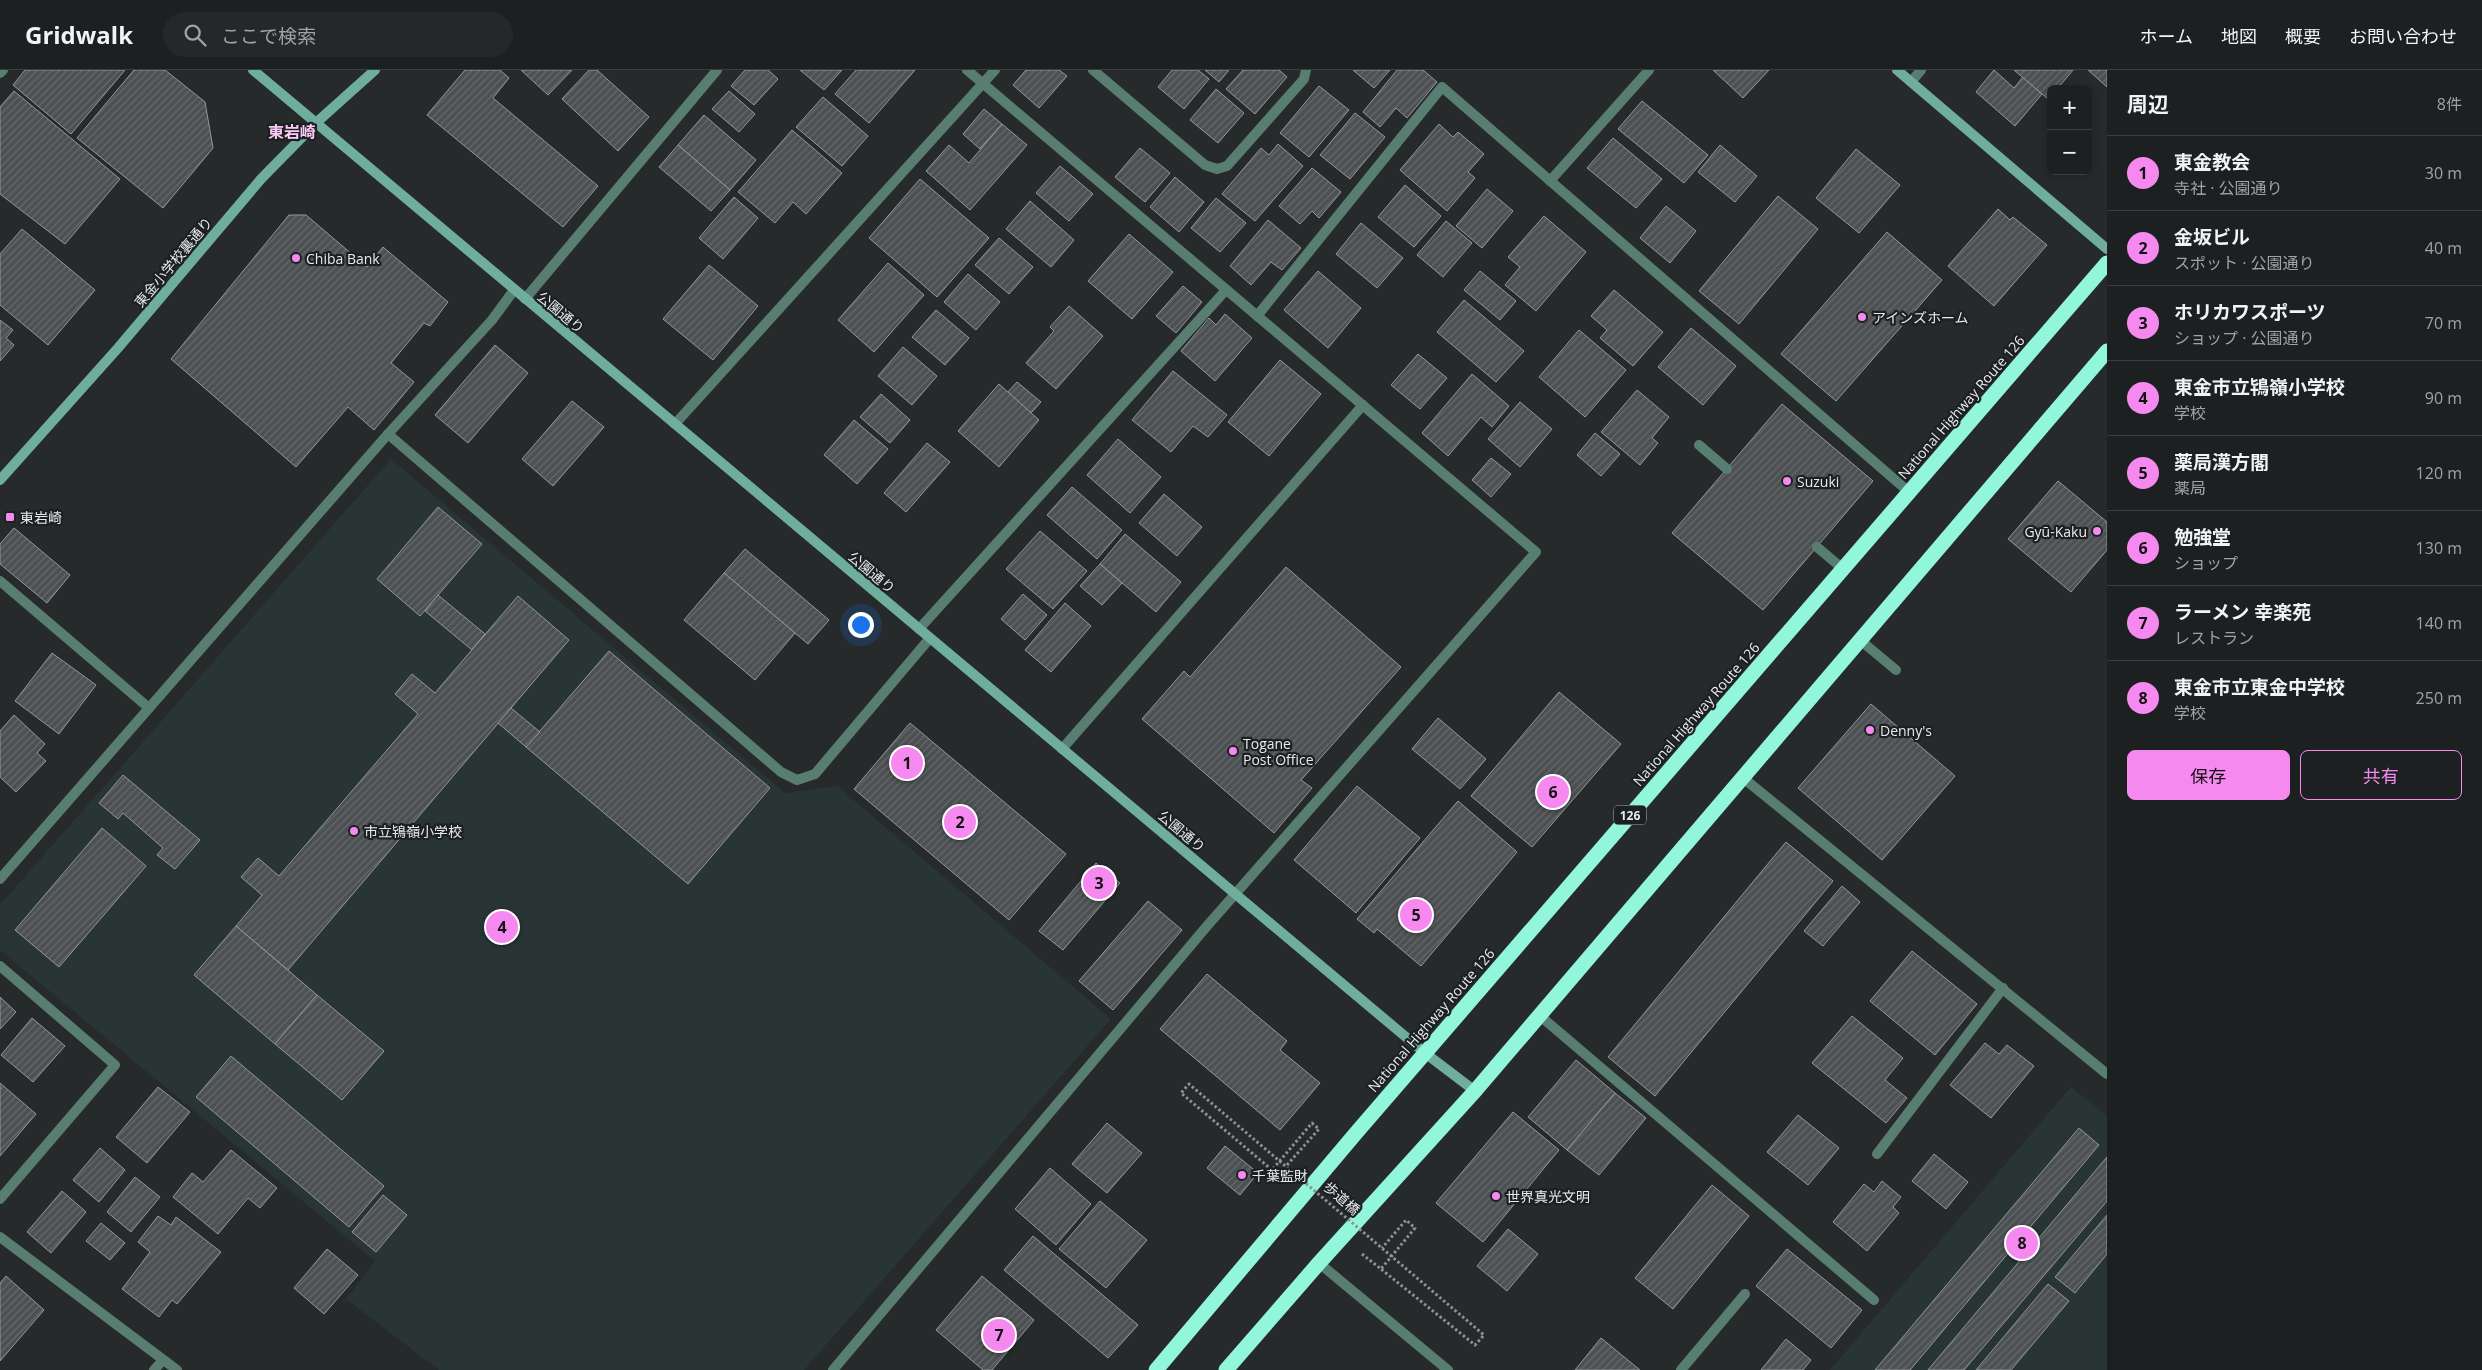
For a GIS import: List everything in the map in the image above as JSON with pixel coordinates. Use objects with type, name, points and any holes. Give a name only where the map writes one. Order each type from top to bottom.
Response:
[{"type":"highway","name":"National Highway Route 126","points":[[1156,1370],[1425,1053],[2107,263]]},
{"type":"highway","points":[[1226,1370],[1319,1263],[1474,1091],[2107,351]]},
{"type":"street","points":[[0,73],[3,70]]},
{"type":"street","name":"公園通り","points":[[253,70],[1425,1053],[1474,1091]]},
{"type":"street","name":"東金小学校裏通り","points":[[0,480],[118,348],[262,179],[317,122],[376,70]]},
{"type":"street","points":[[525,299],[717,70]]},
{"type":"street","points":[[832,1370],[1235,893],[1536,552],[967,70]]},
{"type":"street","points":[[675,424],[995,70]]},
{"type":"street","points":[[1093,70],[1205,165],[1217,168],[1227,166],[1304,79],[1306,70]]},
{"type":"street","points":[[1550,181],[1649,70]]},
{"type":"street","points":[[1898,70],[2107,249]]},
{"type":"street","points":[[1911,82],[1921,70]]},
{"type":"street","points":[[1257,316],[1442,87],[1909,492]]},
{"type":"street","points":[[0,879],[388,434],[492,320],[514,290]]},
{"type":"street","points":[[919,629],[1226,290]]},
{"type":"street","points":[[1062,749],[1363,405]]},
{"type":"street","points":[[388,434],[781,772],[797,780],[815,774],[930,638]]},
{"type":"street","points":[[1699,445],[1727,469]]},
{"type":"street","points":[[1817,547],[1843,569]]},
{"type":"street","points":[[0,580],[149,708]]},
{"type":"street","points":[[1860,640],[1896,670]]},
{"type":"street","points":[[1742,777],[2107,1074]]},
{"type":"street","points":[[0,966],[115,1065],[0,1199]]},
{"type":"street","points":[[1877,1154],[2003,988]]},
{"type":"street","points":[[1539,1015],[1874,1300]]},
{"type":"street","points":[[0,1237],[177,1370]]},
{"type":"street","points":[[1319,1263],[1448,1370]]},
{"type":"street","points":[[1681,1370],[1745,1294]]},
{"type":"street","points":[[154,1370],[163,1360]]},
{"type":"path","name":"歩道橋","points":[[1287,1165],[1320,1129],[1312,1123],[1272,1170],[1181,1092],[1189,1084],[1287,1165],[1382,1248],[1484,1335],[1475,1345],[1381,1269],[1415,1228],[1406,1220],[1382,1248]]},
{"type":"shaded area","points":[[391,459],[785,793],[837,786],[1111,1019],[804,1370],[439,1370],[346,1299],[375,1261],[0,950],[0,905]]},
{"type":"shaded area","points":[[2071,1087],[2107,1116],[2107,1370],[1830,1370]]},
{"type":"building","points":[[25,70],[125,70],[71,134],[13,85]]},
{"type":"building","points":[[134,70],[165,70],[205,102],[213,148],[163,208],[77,138]]},
{"type":"building","points":[[465,70],[500,70],[509,78],[493,98],[598,186],[563,227],[427,115]]},
{"type":"building","points":[[521,70],[572,70],[548,95]]},
{"type":"building","points":[[589,70],[597,70],[649,117],[618,151],[562,99]]},
{"type":"building","points":[[745,70],[768,70],[778,79],[754,105],[731,86]]},
{"type":"building","points":[[800,70],[842,70],[824,90]]},
{"type":"building","points":[[856,70],[915,70],[869,123],[835,94]]},
{"type":"building","points":[[1026,70],[1059,70],[1067,76],[1039,108],[1013,85]]},
{"type":"building","points":[[1172,70],[1198,70],[1209,79],[1184,109],[1158,87]]},
{"type":"building","points":[[1205,70],[1229,70],[1219,82]]},
{"type":"building","points":[[1243,70],[1279,70],[1287,77],[1255,114],[1226,89]]},
{"type":"building","points":[[1353,70],[1390,70],[1374,88]]},
{"type":"building","points":[[1397,70],[1423,70],[1437,82],[1407,118],[1396,108],[1380,127],[1363,112]]},
{"type":"building","points":[[1713,70],[1769,70],[1743,98]]},
{"type":"building","points":[[1994,70],[2014,88],[2023,77],[2042,94],[2015,126],[1976,92]]},
{"type":"building","points":[[2014,70],[2073,70],[2060,85],[2047,85],[2047,98]]},
{"type":"building","points":[[2088,70],[2107,70],[2107,87]]},
{"type":"building","points":[[1319,86],[1349,110],[1309,157],[1280,133]]},
{"type":"building","points":[[1216,89],[1244,113],[1218,143],[1190,120]]},
{"type":"building","points":[[14,91],[120,179],[65,244],[0,194],[0,107]]},
{"type":"building","points":[[729,91],[755,114],[739,132],[712,109]]},
{"type":"building","points":[[823,97],[868,136],[842,166],[796,127]]},
{"type":"building","points":[[1642,101],[1708,155],[1684,183],[1618,129]]},
{"type":"building","points":[[984,109],[1002,124],[980,149],[963,134]]},
{"type":"building","points":[[1355,113],[1385,137],[1350,179],[1320,155]]},
{"type":"building","points":[[704,115],[756,160],[730,190],[678,145]]},
{"type":"building","points":[[1002,124],[1027,145],[970,210],[926,171],[949,145],[969,163]]},
{"type":"building","points":[[1439,124],[1453,137],[1458,132],[1484,154],[1468,172],[1475,178],[1447,211],[1400,170]]},
{"type":"building","points":[[792,130],[842,173],[806,214],[793,202],[775,223],[738,192]]},
{"type":"building","points":[[1613,138],[1662,179],[1636,208],[1587,168]]},
{"type":"building","points":[[1278,144],[1303,166],[1255,221],[1222,194],[1261,148],[1269,155]]},
{"type":"building","points":[[678,145],[730,190],[711,211],[659,167]]},
{"type":"building","points":[[1720,145],[1757,176],[1735,202],[1698,172]]},
{"type":"building","points":[[1140,148],[1170,173],[1145,202],[1115,177]]},
{"type":"building","points":[[1856,149],[1900,185],[1859,233],[1816,198]]},
{"type":"building","points":[[1060,166],[1093,194],[1069,221],[1036,193]]},
{"type":"building","points":[[1312,168],[1341,192],[1319,218],[1312,211],[1300,224],[1279,206]]},
{"type":"building","points":[[1175,177],[1204,202],[1179,232],[1150,207]]},
{"type":"building","points":[[920,179],[989,238],[937,297],[869,238]]},
{"type":"building","points":[[1405,185],[1441,216],[1414,247],[1378,217]]},
{"type":"building","points":[[1487,189],[1513,211],[1482,248],[1456,226]]},
{"type":"building","points":[[1778,196],[1818,229],[1739,324],[1699,291]]},
{"type":"building","points":[[734,197],[758,218],[723,259],[699,238]]},
{"type":"building","points":[[1216,198],[1246,223],[1220,252],[1191,228]]},
{"type":"building","points":[[1030,201],[1074,240],[1051,267],[1006,229]]},
{"type":"building","points":[[1666,206],[1696,231],[1670,263],[1640,238]]},
{"type":"building","points":[[1998,209],[2010,220],[2013,217],[2047,245],[1994,306],[1948,266]]},
{"type":"building","points":[[289,215],[306,215],[367,267],[383,247],[448,302],[430,326],[424,323],[391,363],[414,382],[374,430],[348,407],[296,467],[171,359]]},
{"type":"building","points":[[1544,216],[1586,252],[1536,311],[1505,285],[1520,267],[1508,257]]},
{"type":"building","points":[[1268,220],[1301,248],[1282,270],[1271,262],[1251,285],[1230,266]]},
{"type":"building","points":[[1446,221],[1472,243],[1443,277],[1417,255]]},
{"type":"building","points":[[1361,223],[1403,258],[1377,288],[1336,254]]},
{"type":"building","points":[[22,229],[95,290],[48,345],[0,305],[0,254]]},
{"type":"building","name":"アインズホーム","points":[[1887,232],[1942,280],[1836,401],[1781,354]]},
{"type":"building","points":[[1129,234],[1173,272],[1132,319],[1088,281]]},
{"type":"building","points":[[999,238],[1033,267],[1009,294],[975,265]]},
{"type":"building","points":[[888,263],[924,295],[874,352],[838,320]]},
{"type":"building","points":[[709,265],[758,306],[713,360],[663,319]]},
{"type":"building","points":[[1318,271],[1361,308],[1328,348],[1284,310]]},
{"type":"building","points":[[1480,271],[1516,301],[1500,320],[1464,290]]},
{"type":"building","points":[[968,274],[1000,302],[976,330],[944,302]]},
{"type":"building","points":[[1183,286],[1202,302],[1176,333],[1156,316]]},
{"type":"building","points":[[1614,290],[1663,332],[1633,366],[1600,338],[1607,330],[1591,316]]},
{"type":"building","points":[[1464,300],[1524,351],[1496,382],[1437,332]]},
{"type":"building","points":[[1069,306],[1103,336],[1056,389],[1026,363],[1054,331],[1050,327]]},
{"type":"building","points":[[936,310],[969,338],[945,365],[912,337]]},
{"type":"building","points":[[1225,314],[1252,338],[1215,381],[1181,351],[1209,318],[1216,325]]},
{"type":"building","points":[[0,320],[13,330],[6,338],[14,345],[0,361]]},
{"type":"building","points":[[1691,328],[1736,366],[1703,405],[1658,367]]},
{"type":"building","points":[[1579,330],[1626,370],[1585,417],[1539,377]]},
{"type":"building","points":[[495,345],[528,373],[468,443],[435,415]]},
{"type":"building","points":[[903,347],[937,376],[912,405],[878,376]]},
{"type":"building","points":[[1418,354],[1447,378],[1420,409],[1391,385]]},
{"type":"building","points":[[1280,360],[1321,394],[1269,456],[1228,422]]},
{"type":"building","points":[[1173,371],[1227,415],[1208,437],[1193,426],[1171,452],[1132,420]]},
{"type":"building","points":[[1472,374],[1509,406],[1492,427],[1481,417],[1448,456],[1422,433]]},
{"type":"building","points":[[1017,382],[1041,402],[1031,413],[1007,393]]},
{"type":"building","points":[[999,384],[1039,420],[999,467],[958,431]]},
{"type":"building","points":[[1637,390],[1669,417],[1652,438],[1658,443],[1640,465],[1601,432]]},
{"type":"building","points":[[881,394],[910,420],[890,443],[860,417]]},
{"type":"building","points":[[572,401],[604,427],[553,486],[522,459]]},
{"type":"building","points":[[1520,402],[1552,429],[1520,467],[1488,439]]},
{"type":"building","points":[[1782,404],[1873,481],[1763,610],[1672,533]]},
{"type":"building","points":[[854,420],[888,449],[857,484],[824,455]]},
{"type":"building","points":[[1595,433],[1620,454],[1601,476],[1577,455]]},
{"type":"building","points":[[1118,439],[1161,477],[1130,513],[1087,475]]},
{"type":"building","points":[[927,443],[950,462],[906,512],[884,493]]},
{"type":"building","points":[[1491,458],[1511,474],[1491,497],[1472,480]]},
{"type":"building","points":[[2058,481],[2107,522],[2107,550],[2071,592],[2008,539]]},
{"type":"building","points":[[1072,487],[1122,530],[1097,559],[1047,515]]},
{"type":"building","points":[[1164,494],[1202,527],[1177,556],[1139,523]]},
{"type":"building","points":[[438,507],[482,544],[420,616],[377,579]]},
{"type":"building","points":[[14,528],[70,575],[47,603],[0,564],[0,544]]},
{"type":"building","points":[[1040,531],[1087,571],[1053,609],[1006,569]]},
{"type":"building","points":[[1125,534],[1181,582],[1156,612],[1100,564]]},
{"type":"building","points":[[745,549],[829,620],[808,644],[724,573]]},
{"type":"building","points":[[1100,564],[1122,583],[1102,605],[1080,586]]},
{"type":"building","points":[[1286,567],[1401,667],[1301,780],[1312,788],[1274,833],[1142,719],[1184,671],[1190,677]]},
{"type":"building","points":[[724,573],[795,633],[755,680],[684,620]]},
{"type":"building","points":[[1023,594],[1047,615],[1025,640],[1001,619]]},
{"type":"building","points":[[438,595],[485,634],[472,650],[425,611]]},
{"type":"building","points":[[518,596],[569,640],[288,970],[236,926],[262,895],[241,877],[258,858],[279,876],[418,714],[395,694],[412,674],[435,693]]},
{"type":"building","points":[[1065,603],[1091,626],[1051,672],[1025,650]]},
{"type":"building","points":[[609,651],[770,788],[688,884],[526,747]]},
{"type":"building","points":[[52,653],[96,685],[59,734],[15,701]]},
{"type":"building","points":[[1559,692],[1621,744],[1532,847],[1471,796]]},
{"type":"building","points":[[1871,704],[1955,776],[1882,860],[1798,788]]},
{"type":"building","points":[[511,708],[540,732],[526,747],[498,723]]},
{"type":"building","points":[[14,715],[45,744],[37,753],[46,761],[16,792],[0,777],[0,731]]},
{"type":"building","points":[[1438,718],[1486,759],[1460,789],[1412,749]]},
{"type":"building","points":[[910,723],[1066,854],[1009,920],[854,789]]},
{"type":"building","points":[[123,775],[200,840],[175,869],[157,855],[163,848],[123,813],[118,819],[99,803]]},
{"type":"building","points":[[1357,786],[1420,838],[1356,913],[1294,860]]},
{"type":"building","points":[[1458,801],[1517,852],[1421,966],[1377,929],[1374,933],[1357,919]]},
{"type":"building","points":[[102,828],[146,866],[59,967],[15,930]]},
{"type":"building","points":[[1786,842],[1833,881],[1655,1096],[1608,1057]]},
{"type":"building","points":[[1096,863],[1120,883],[1063,950],[1039,931]]},
{"type":"building","points":[[1842,886],[1860,902],[1823,946],[1804,931]]},
{"type":"building","points":[[1148,901],[1182,930],[1113,1010],[1079,981]]},
{"type":"building","points":[[236,926],[317,995],[275,1044],[194,975]]},
{"type":"building","points":[[1912,951],[1977,1004],[1935,1055],[1870,1001]]},
{"type":"building","points":[[1207,974],[1287,1041],[1280,1050],[1320,1083],[1280,1130],[1160,1029]]},
{"type":"building","points":[[317,995],[384,1051],[342,1100],[275,1044]]},
{"type":"building","points":[[0,997],[16,1012],[0,1029]]},
{"type":"building","points":[[1852,1016],[1903,1058],[1885,1080],[1907,1098],[1886,1123],[1812,1063]]},
{"type":"building","points":[[32,1018],[65,1046],[33,1082],[1,1055]]},
{"type":"building","points":[[1985,1043],[1999,1054],[2007,1045],[2034,1066],[1991,1118],[1950,1085]]},
{"type":"building","points":[[231,1056],[384,1186],[349,1227],[196,1097]]},
{"type":"building","points":[[1576,1060],[1615,1093],[1567,1150],[1528,1117]]},
{"type":"building","points":[[0,1083],[36,1114],[0,1156]]},
{"type":"building","points":[[158,1087],[190,1112],[147,1163],[116,1137]]},
{"type":"building","points":[[1615,1093],[1646,1118],[1599,1175],[1567,1150]]},
{"type":"building","points":[[1513,1112],[1559,1150],[1483,1242],[1436,1203]]},
{"type":"building","points":[[1798,1115],[1839,1148],[1808,1185],[1767,1152]]},
{"type":"building","points":[[1107,1123],[1142,1153],[1107,1193],[1072,1164]]},
{"type":"building","points":[[2079,1128],[2099,1145],[1910,1370],[1875,1370]]},
{"type":"building","points":[[1225,1146],[1258,1173],[1240,1195],[1207,1168]]},
{"type":"building","points":[[100,1148],[125,1170],[99,1202],[73,1180]]},
{"type":"building","points":[[231,1150],[277,1188],[260,1208],[248,1198],[218,1234],[173,1197],[192,1173],[203,1182]]},
{"type":"building","points":[[1934,1154],[1968,1182],[1946,1209],[1912,1181]]},
{"type":"building","points":[[2107,1157],[2107,1201],[1964,1370],[1928,1370]]},
{"type":"building","points":[[1050,1168],[1091,1204],[1056,1245],[1015,1209]]},
{"type":"building","points":[[135,1177],[160,1197],[131,1232],[107,1212]]},
{"type":"building","points":[[1882,1181],[1901,1197],[1893,1207],[1899,1213],[1867,1251],[1833,1222],[1864,1184],[1874,1192]]},
{"type":"building","points":[[1712,1185],[1749,1216],[1673,1309],[1635,1278]]},
{"type":"building","points":[[62,1191],[86,1212],[51,1253],[27,1232]]},
{"type":"building","points":[[383,1195],[407,1215],[376,1252],[352,1232]]},
{"type":"building","points":[[1100,1201],[1147,1240],[1106,1288],[1059,1249]]},
{"type":"building","points":[[2107,1215],[2107,1254],[2075,1293],[2055,1277]]},
{"type":"building","points":[[158,1216],[171,1225],[176,1217],[221,1252],[177,1304],[172,1300],[159,1317],[122,1289],[150,1252],[138,1242]]},
{"type":"building","points":[[101,1223],[125,1243],[110,1260],[86,1241]]},
{"type":"building","points":[[1508,1229],[1538,1254],[1507,1291],[1477,1266]]},
{"type":"building","points":[[1033,1236],[1138,1325],[1108,1358],[1004,1270]]},
{"type":"building","points":[[327,1249],[358,1275],[324,1314],[294,1288]]},
{"type":"building","points":[[1787,1249],[1862,1310],[1831,1348],[1756,1286]]},
{"type":"building","points":[[6,1276],[44,1310],[0,1361],[0,1283]]},
{"type":"building","points":[[982,1276],[1034,1320],[992,1370],[983,1370],[936,1330]]},
{"type":"building","points":[[2048,1284],[2069,1301],[2011,1370],[1976,1370]]},
{"type":"building","points":[[1601,1338],[1640,1370],[1575,1370]]},
{"type":"building","points":[[1786,1339],[1811,1360],[1803,1370],[1761,1370]]},
{"type":"place","name":"Chiba Bank","points":[[296,258]]},
{"type":"place","name":"アインズホーム","points":[[1862,317]]},
{"type":"place","name":"Suzuki","points":[[1787,481]]},
{"type":"place","name":"東岩崎","points":[[10,517]]},
{"type":"place","name":"Gyū-Kaku","points":[[2097,531]]},
{"type":"place","name":"Denny's","points":[[1870,730]]},
{"type":"place","name":"Togane Post Office","points":[[1233,751]]},
{"type":"place","name":"東金教会","points":[[907,763]]},
{"type":"place","name":"勉強堂","points":[[1553,792]]},
{"type":"place","name":"金坂ビル","points":[[960,822]]},
{"type":"place","name":"市立鴇嶺小学校","points":[[354,831]]},
{"type":"place","name":"ホリカワスポーツ","points":[[1099,883]]},
{"type":"place","name":"薬局漢方閣","points":[[1416,915]]},
{"type":"place","name":"東金市立鴇嶺小学校","points":[[502,927]]},
{"type":"place","name":"千葉監財","points":[[1242,1175]]},
{"type":"place","name":"世界真光文明","points":[[1496,1196]]},
{"type":"place","name":"東金市立東金中学校","points":[[2022,1243]]},
{"type":"place","name":"ラーメン 幸楽苑","points":[[999,1335]]},
{"type":"district","name":"東岩崎","points":[[292,132]]}]
